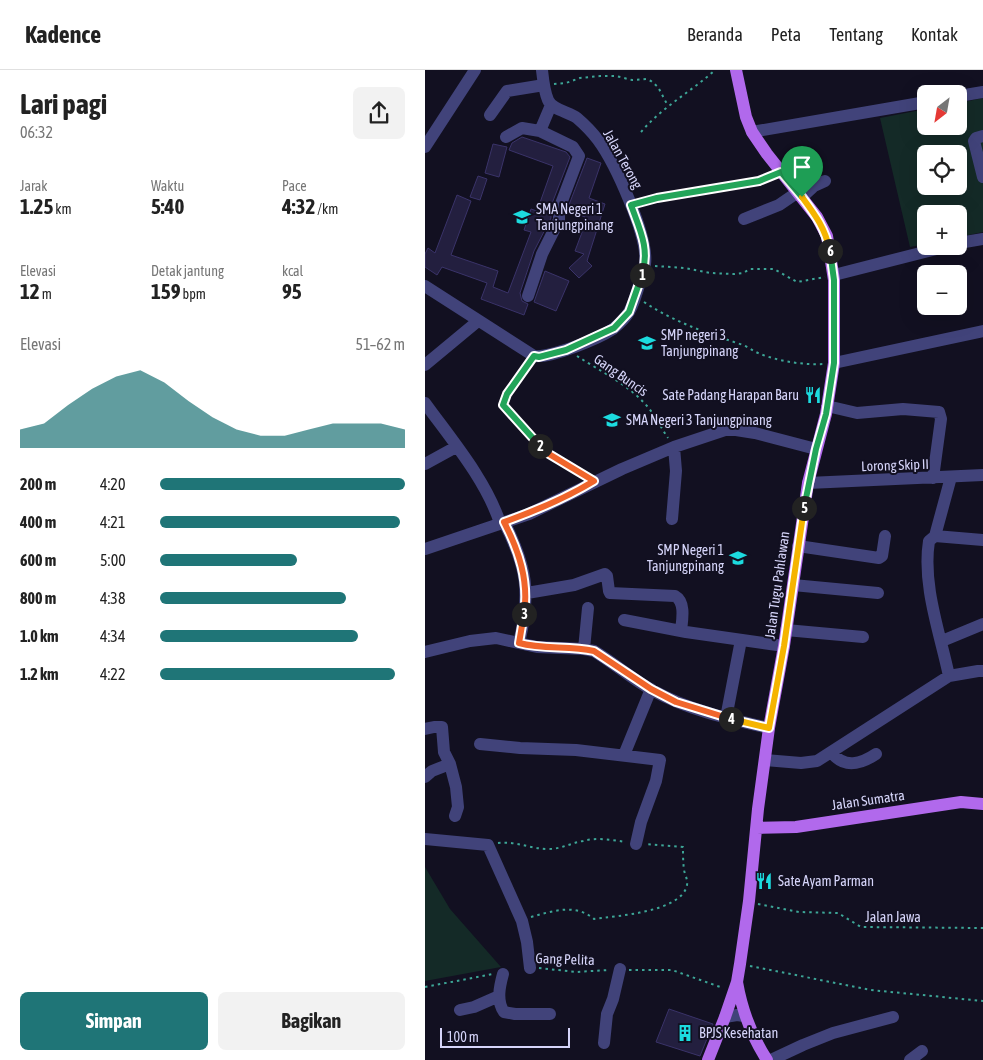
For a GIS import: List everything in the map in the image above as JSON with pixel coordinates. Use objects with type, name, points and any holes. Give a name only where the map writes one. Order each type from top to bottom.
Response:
[{"type":"main road","name":"Jalan Tugu Pahlawan","points":[[735,986],[749,900],[758,809],[769,728],[784,646],[797,546],[808,483],[827,406],[834,363],[834,275],[827,236],[817,217],[760,145],[746,117],[736,70]]},
{"type":"main road","name":"Jalan Sumatra","points":[[757,828],[796,827],[961,802],[983,804]]},
{"type":"main road","points":[[735,986],[744,1016],[754,1039],[767,1060]]},
{"type":"main road","points":[[708,1060],[735,986]]},
{"type":"street","points":[[425,147],[475,70]]},
{"type":"street","points":[[540,131],[551,105],[544,85],[542,70]]},
{"type":"street","points":[[490,116],[507,91],[544,85]]},
{"type":"street","points":[[967,95],[983,92]]},
{"type":"street","points":[[753,132],[917,104]]},
{"type":"street","name":"Jalan Terong","points":[[534,356],[539,357],[566,350],[614,328],[629,312],[646,257],[645,246],[631,205],[598,140],[576,118],[551,105]]},
{"type":"street","points":[[506,137],[522,128],[540,131],[573,147],[579,156],[559,209],[559,220],[542,254],[528,296]]},
{"type":"street","points":[[982,168],[974,141],[976,138],[983,136]]},
{"type":"street","points":[[744,219],[779,205],[825,181]]},
{"type":"street","points":[[967,242],[983,239]]},
{"type":"street","points":[[834,275],[917,254]]},
{"type":"street","points":[[425,286],[534,356]]},
{"type":"street","points":[[425,366],[478,321]]},
{"type":"street","points":[[834,363],[983,332]]},
{"type":"street","points":[[425,403],[492,502],[515,545],[527,593],[519,643]]},
{"type":"street","points":[[827,406],[857,413],[903,409],[939,412],[941,419],[933,478]]},
{"type":"street","points":[[425,549],[529,514],[594,481],[674,447],[725,430],[737,430],[816,449]]},
{"type":"street","points":[[425,464],[456,447]]},
{"type":"street","points":[[671,518],[676,471],[674,447]]},
{"type":"street","name":"Lorong Skip II","points":[[808,483],[951,478],[983,475]]},
{"type":"street","points":[[949,676],[930,590],[928,569],[929,541],[935,536],[951,478]]},
{"type":"street","points":[[797,546],[879,558],[882,556],[885,536]]},
{"type":"street","points":[[935,536],[983,540]]},
{"type":"street","points":[[527,593],[574,585],[605,574],[611,593],[679,597],[681,602],[681,631]]},
{"type":"street","points":[[793,585],[877,593]]},
{"type":"street","points":[[584,648],[588,608]]},
{"type":"street","points":[[624,620],[681,631],[784,646]]},
{"type":"street","points":[[941,641],[983,624]]},
{"type":"street","points":[[786,630],[863,637]]},
{"type":"street","points":[[425,652],[470,641],[496,638],[537,647],[584,648],[594,651],[651,689],[676,702],[726,718],[769,728]]},
{"type":"street","points":[[726,718],[741,640]]},
{"type":"street","points":[[765,760],[812,763],[949,676],[983,671]]},
{"type":"street","points":[[624,755],[651,689]]},
{"type":"street","points":[[425,729],[442,727],[444,752],[456,787],[458,807],[455,816]]},
{"type":"street","points":[[480,744],[624,755],[660,760],[656,781],[641,822],[636,844]]},
{"type":"street","points":[[832,752],[839,761],[849,763],[867,760],[876,754]]},
{"type":"street","points":[[425,777],[432,771],[449,764]]},
{"type":"street","points":[[425,839],[488,845],[522,921],[530,968]]},
{"type":"street","points":[[604,1043],[607,1014],[613,999],[620,969]]},
{"type":"street","points":[[503,974],[499,996],[499,1004],[503,1012],[550,1014]]},
{"type":"street","points":[[459,1010],[474,1007],[499,996]]},
{"type":"street","points":[[725,1017],[744,1016]]},
{"type":"street","points":[[771,1060],[833,1034],[893,1017]]},
{"type":"street","points":[[910,1060],[922,1051]]},
{"type":"path","points":[[641,132],[653,118],[715,70]]},
{"type":"path","points":[[544,85],[566,83],[579,78],[600,76],[616,76],[632,80],[646,79],[658,87],[668,106]]},
{"type":"path","points":[[631,205],[657,198],[759,181],[781,172]]},
{"type":"path","points":[[645,264],[734,274],[743,273],[749,269],[775,269],[797,282],[834,275]]},
{"type":"path","points":[[635,296],[673,320],[746,346],[763,355],[805,365],[834,363]]},
{"type":"path","name":"Gang Buncis","points":[[566,350],[639,398],[648,407],[674,447]]},
{"type":"path","points":[[534,356],[507,394],[503,405],[528,434],[549,454],[594,481]]},
{"type":"path","points":[[488,845],[511,842],[549,849],[597,839],[683,847],[684,872],[687,882],[683,895],[666,906],[641,913],[594,919],[585,912],[564,909],[522,921]]},
{"type":"path","name":"Jalan Jawa","points":[[749,900],[762,906],[799,912],[838,913],[861,927],[983,928]]},
{"type":"path","points":[[740,964],[871,990],[983,1001]]},
{"type":"path","name":"Gang Pelita","points":[[530,968],[551,968],[575,972],[620,969],[635,971],[672,970],[735,986]]},
{"type":"path","points":[[425,987],[487,974],[503,974]]},
{"type":"green space","points":[[983,98],[983,232],[967,235],[967,205],[917,205],[917,246],[910,247],[880,118],[917,111],[917,135],[967,135],[967,101]]},
{"type":"green space","points":[[425,867],[450,909],[501,967],[425,981]]},
{"type":"building","points":[[522,137],[566,152],[570,157],[551,206],[551,218],[534,251],[520,293],[522,301],[528,304],[524,315],[481,299],[487,283],[442,267],[437,275],[425,267],[425,254],[428,248],[435,253],[457,195],[471,201],[451,255],[498,271],[493,287],[508,293],[531,232],[524,230],[531,209],[537,211],[553,166],[509,150],[512,143]]},
{"type":"building","points":[[493,144],[507,147],[499,177],[485,173]]},
{"type":"building","points":[[587,158],[601,163],[589,198],[605,204],[587,261],[592,266],[579,278],[569,268],[584,254],[575,251],[584,227],[582,227],[585,217],[567,210]]},
{"type":"building","points":[[478,176],[487,179],[480,200],[470,197]]},
{"type":"building","points":[[545,271],[569,281],[556,311],[534,302]]},
{"type":"building","name":"BPJS Kesehatan","points":[[669,1009],[713,1024],[700,1056],[656,1042]]},
{"type":"place","name":"SMA Negeri 1 Tanjungpinang","points":[[522,217]]},
{"type":"place","name":"SMP negeri 3 Tanjungpinang","points":[[647,343]]},
{"type":"place","name":"Sate Padang Harapan Baru","points":[[813,395]]},
{"type":"place","name":"SMA Negeri 3 Tanjungpinang","points":[[612,420]]},
{"type":"place","name":"SMP Negeri 1 Tanjungpinang","points":[[738,558]]},
{"type":"place","name":"Sate Ayam Parman","points":[[764,881]]},
{"type":"place","name":"BPJS Kesehatan","points":[[685,1033]]},
{"type":"route","points":[[781,172],[802,197],[823,226],[827,236],[834,280],[834,363],[826,414],[808,483],[797,546],[784,646],[769,728],[726,718],[676,702],[651,689],[594,651],[584,648],[537,647],[519,643],[527,593],[515,545],[504,522],[529,514],[594,481],[549,454],[528,434],[503,405],[507,394],[517,378],[534,356],[539,357],[566,350],[593,338],[614,328],[629,312],[646,257],[645,246],[631,205],[657,198],[759,181],[781,172]]}]
